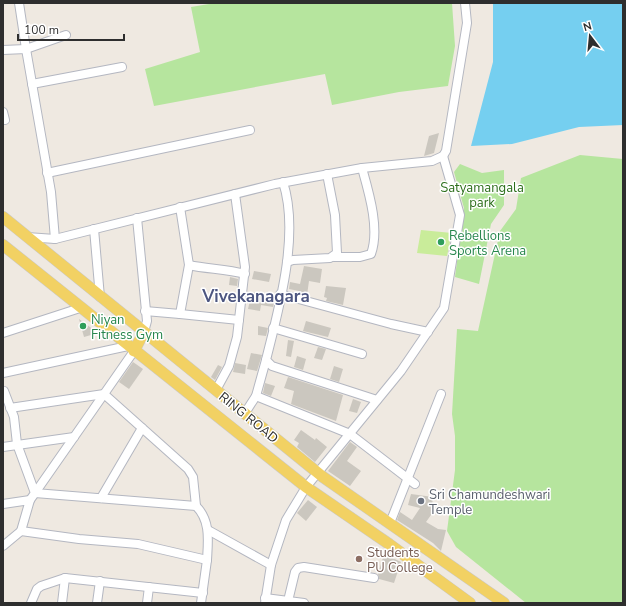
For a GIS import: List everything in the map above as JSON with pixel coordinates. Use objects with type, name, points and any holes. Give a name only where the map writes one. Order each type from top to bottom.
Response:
[{"type":"main road","name":"RING ROAD","points":[[3,218],[318,472],[501,602]]},
{"type":"main road","name":"RING ROAD","points":[[3,246],[306,486],[470,603]]},
{"type":"main road","points":[[131,348],[144,332]]},
{"type":"street","points":[[19,3],[47,173],[55,239]]},
{"type":"street","points":[[27,237],[55,239],[283,182],[362,168],[432,161],[443,156],[446,151],[467,23],[465,3]]},
{"type":"street","points":[[3,50],[26,49],[66,35]]},
{"type":"street","points":[[32,84],[122,67]]},
{"type":"street","points":[[47,173],[250,130]]},
{"type":"street","points":[[304,603],[265,601],[270,565],[286,520],[306,486],[401,371],[444,308],[460,215],[443,156]]},
{"type":"street","points":[[287,262],[334,257],[360,257],[371,254],[373,248],[374,224],[362,168]]},
{"type":"street","points":[[327,174],[335,215],[337,253],[334,257]]},
{"type":"street","points":[[245,413],[256,396],[274,328],[287,262],[290,207],[283,182]]},
{"type":"street","points":[[216,390],[229,366],[237,337],[245,274],[235,194]]},
{"type":"street","points":[[180,208],[189,265],[180,314]]},
{"type":"street","points":[[137,218],[147,321],[144,332]]},
{"type":"street","points":[[94,229],[100,297]]},
{"type":"street","points":[[189,265],[209,269],[224,269],[245,274]]},
{"type":"street","points":[[280,294],[391,324],[428,332]]},
{"type":"street","points":[[3,333],[80,308]]},
{"type":"street","points":[[146,311],[239,320]]},
{"type":"street","points":[[274,328],[362,354]]},
{"type":"street","points":[[3,373],[131,348]]},
{"type":"street","points":[[3,546],[21,531],[30,500],[104,394],[131,348]]},
{"type":"street","points":[[266,360],[272,366],[377,400]]},
{"type":"street","points":[[3,390],[14,417],[17,444],[35,493]]},
{"type":"street","points":[[10,408],[104,394]]},
{"type":"street","points":[[104,394],[188,469],[193,477],[196,506],[200,510],[208,530],[207,560],[201,603]]},
{"type":"street","points":[[390,523],[441,394]]},
{"type":"street","points":[[256,396],[350,434],[415,484]]},
{"type":"street","points":[[101,498],[142,428]]},
{"type":"street","points":[[3,447],[74,436]]},
{"type":"street","points":[[35,493],[196,506]]},
{"type":"street","points":[[3,504],[30,500]]},
{"type":"street","points":[[208,530],[270,565]]},
{"type":"street","points":[[21,531],[79,539],[138,544],[207,560]]},
{"type":"street","points":[[288,601],[295,572],[298,568],[374,578]]},
{"type":"street","points":[[31,603],[37,589],[41,586],[65,578],[203,593]]},
{"type":"street","points":[[62,603],[65,578]]},
{"type":"street","points":[[97,603],[100,581]]},
{"type":"street","points":[[147,603],[149,587]]},
{"type":"green space","points":[[215,3],[452,3],[455,46],[448,86],[399,92],[332,105],[325,74],[154,106],[145,69],[200,52],[191,7]]},
{"type":"green space","points":[[580,155],[623,159],[623,603],[526,603],[456,547],[447,531],[455,470],[455,436],[452,414],[457,329],[478,331],[500,231],[516,209],[521,178]]},
{"type":"green space","name":"Satyamangala park","points":[[460,164],[482,173],[504,170],[504,205],[491,224],[479,284],[455,277],[464,208],[454,172]]},
{"type":"green space","points":[[421,230],[452,233],[447,256],[417,253]]},
{"type":"water","points":[[493,3],[623,3],[623,125],[579,127],[512,144],[471,146],[493,62]]},
{"type":"building","points":[[439,133],[434,153],[424,156],[429,136]]},
{"type":"building","points":[[304,266],[322,269],[320,283],[309,281],[307,295],[298,293],[299,291],[289,289],[290,282],[300,284]]},
{"type":"building","points":[[254,271],[271,274],[269,282],[252,279]]},
{"type":"building","points":[[230,277],[238,279],[237,286],[229,285]]},
{"type":"building","points":[[326,286],[346,288],[343,305],[326,301],[327,298],[324,297]]},
{"type":"building","points":[[252,292],[261,293],[261,298],[275,300],[273,307],[261,305],[260,311],[248,309]]},
{"type":"building","points":[[79,319],[98,333],[84,337]]},
{"type":"building","points":[[306,321],[331,328],[328,337],[303,331]]},
{"type":"building","points":[[258,326],[268,328],[266,336],[258,335]]},
{"type":"building","points":[[288,340],[294,341],[291,357],[286,356]]},
{"type":"building","points":[[318,347],[326,349],[322,360],[314,358]]},
{"type":"building","points":[[251,353],[262,355],[257,371],[247,369]]},
{"type":"building","points":[[297,356],[306,359],[303,370],[294,367]]},
{"type":"building","points":[[133,362],[143,369],[129,389],[119,382]]},
{"type":"building","points":[[235,363],[246,365],[245,374],[233,372]]},
{"type":"building","points":[[218,365],[222,367],[215,380],[211,377]]},
{"type":"building","points":[[334,366],[343,369],[339,382],[330,379]]},
{"type":"building","points":[[288,377],[343,395],[336,421],[291,404],[294,391],[284,388]]},
{"type":"building","points":[[265,383],[275,386],[271,396],[263,393]]},
{"type":"building","points":[[353,399],[361,402],[357,413],[349,411]]},
{"type":"building","points":[[301,430],[315,440],[316,438],[327,447],[315,462],[297,447],[299,443],[294,440]]},
{"type":"building","points":[[350,442],[357,447],[347,461],[361,471],[350,486],[328,471]]},
{"type":"building","points":[[411,494],[433,497],[431,515],[426,522],[438,529],[446,530],[441,551],[433,543],[397,520],[400,512],[412,520],[420,508],[408,505]]},
{"type":"building","points":[[308,500],[317,507],[306,521],[297,513]]},
{"type":"building","points":[[384,554],[401,562],[394,583],[379,579],[378,574]]},
{"type":"place","name":"Rebellions Sports Arena","points":[[441,242]]},
{"type":"place","name":"Niyan Fitness Gym","points":[[83,326]]},
{"type":"place","name":"Sri Chamundeshwari Temple","points":[[421,501]]},
{"type":"place","name":"Students PU College","points":[[359,559]]},
{"type":"district","name":"Vivekanagara","points":[[256,296]]}]
